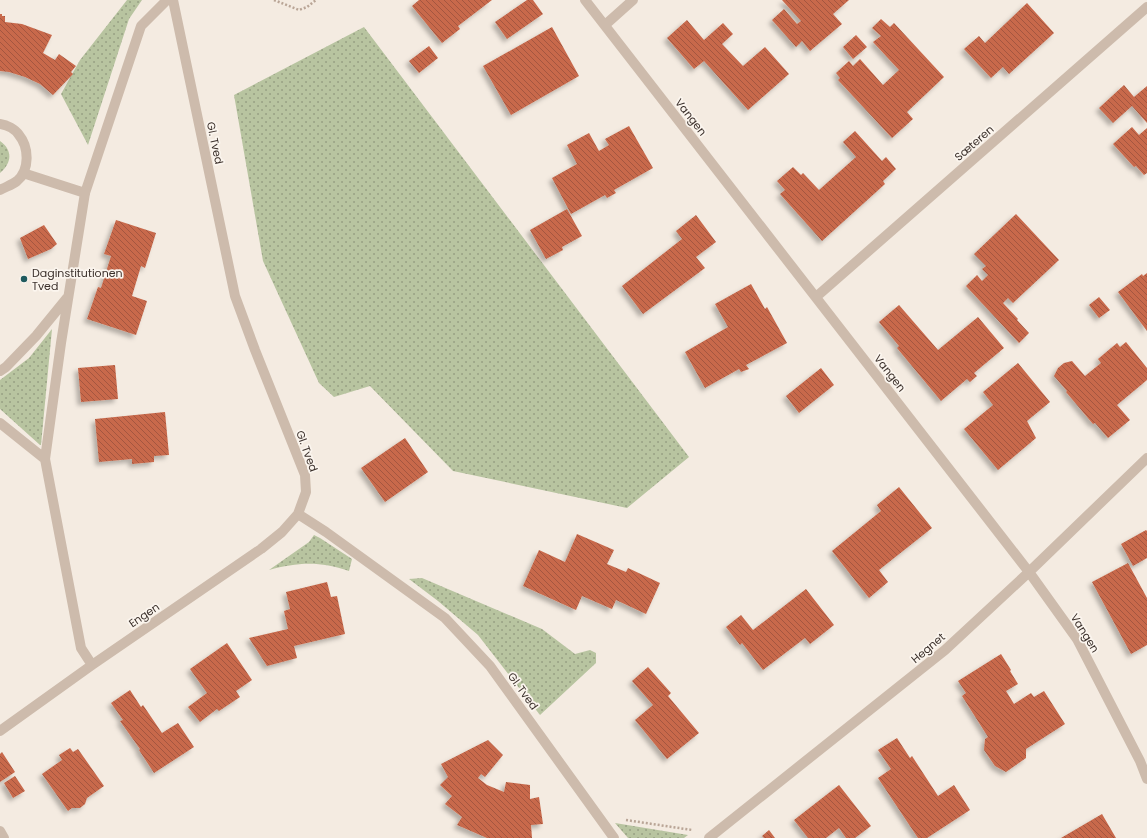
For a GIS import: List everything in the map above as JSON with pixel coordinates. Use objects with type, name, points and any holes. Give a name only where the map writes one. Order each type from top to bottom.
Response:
[{"type":"street","points":[[92,665],[81,648],[45,459],[68,296],[85,193],[141,26],[167,0]]},
{"type":"street","name":"Gl. Tved","points":[[173,0],[235,296],[305,475],[306,492],[298,514],[326,532],[445,618],[490,666],[614,838]]},
{"type":"street","name":"Vangen","points":[[585,0],[1029,572],[1077,639],[1140,761],[1147,779]]},
{"type":"street","points":[[605,25],[633,0]]},
{"type":"street","name":"Sæteren","points":[[816,297],[1147,7]]},
{"type":"street","points":[[0,124],[6,125],[19,134],[26,148],[27,164],[17,181],[0,190]]},
{"type":"street","points":[[23,173],[85,193]]},
{"type":"street","points":[[0,371],[6,367],[36,336],[68,296]]},
{"type":"street","points":[[0,422],[45,459]]},
{"type":"street","name":"Hegnet","points":[[712,836],[945,650],[1029,572],[1147,458]]},
{"type":"street","name":"Engen","points":[[0,731],[92,665],[261,548],[282,532],[298,514]]},
{"type":"street","points":[[0,831],[4,838]]},
{"type":"path","points":[[274,0],[299,10],[307,7],[316,0]]},
{"type":"path","points":[[598,815],[712,836]]},
{"type":"green space","points":[[127,0],[142,0],[129,19],[88,145],[61,94],[80,60]]},
{"type":"green space","points":[[364,27],[689,457],[627,508],[453,471],[370,386],[334,397],[319,383],[263,261],[234,95]]},
{"type":"green space","points":[[0,141],[9,152],[9,161],[0,173]]},
{"type":"green space","points":[[52,329],[40,445],[0,409],[0,380],[29,358]]},
{"type":"green space","points":[[314,535],[352,559],[349,571],[319,564],[290,565],[269,570],[309,542]]},
{"type":"green space","points":[[422,578],[542,629],[575,654],[590,650],[596,653],[596,663],[540,715],[478,635],[409,579]]},
{"type":"green space","points":[[615,823],[688,835],[684,838],[628,838]]},
{"type":"building","points":[[419,0],[492,0],[458,26],[460,29],[442,43],[412,6]]},
{"type":"building","points":[[527,0],[533,0],[543,14],[507,39],[495,22]]},
{"type":"building","points":[[782,0],[849,0],[833,14],[842,24],[810,51],[802,41],[796,47],[772,20],[784,9],[797,24],[801,21]]},
{"type":"building","points":[[1027,3],[1054,33],[1009,74],[1003,67],[991,78],[964,49],[979,36],[985,43]]},
{"type":"building","points":[[0,14],[5,16],[5,22],[22,24],[52,35],[43,53],[55,60],[59,54],[76,66],[71,72],[73,74],[53,95],[40,84],[25,77],[0,71]]},
{"type":"building","points":[[881,19],[890,27],[894,23],[944,77],[907,112],[913,119],[892,138],[838,80],[840,78],[836,73],[849,61],[853,66],[860,59],[883,85],[899,70],[873,42],[881,36],[872,28]]},
{"type":"building","points":[[687,20],[704,40],[723,23],[733,34],[722,44],[743,66],[765,47],[789,74],[748,110],[704,61],[694,69],[667,38]]},
{"type":"building","points":[[552,27],[579,76],[511,115],[483,66]]},
{"type":"building","points":[[856,35],[867,47],[853,59],[843,47]]},
{"type":"building","points":[[429,46],[438,58],[419,73],[409,61]]},
{"type":"building","points":[[1124,85],[1134,97],[1147,86],[1147,123],[1132,106],[1113,123],[1099,108]]},
{"type":"building","points":[[629,126],[653,168],[614,190],[616,193],[607,198],[605,195],[571,214],[552,178],[577,164],[567,145],[589,133],[599,151],[609,145],[605,139]]},
{"type":"building","points":[[1132,127],[1139,135],[1147,128],[1147,173],[1144,175],[1136,166],[1134,167],[1113,144]]},
{"type":"building","points":[[855,131],[882,161],[886,157],[896,169],[883,181],[885,184],[822,241],[780,194],[785,190],[777,181],[793,167],[801,175],[803,173],[819,190],[856,157],[843,142]]},
{"type":"building","points":[[567,209],[582,236],[562,247],[563,250],[546,259],[530,230]]},
{"type":"building","points":[[1016,214],[1059,260],[1013,303],[1008,298],[1003,303],[1029,333],[1019,343],[966,286],[977,275],[982,281],[988,275],[982,269],[986,266],[974,254]]},
{"type":"building","points":[[696,215],[716,242],[696,257],[705,268],[643,314],[622,286],[682,239],[676,231]]},
{"type":"building","points":[[116,220],[156,233],[145,268],[141,266],[132,296],[147,301],[136,335],[87,319],[98,287],[101,288],[111,256],[104,254]]},
{"type":"building","points":[[44,225],[57,244],[51,249],[28,259],[20,238]]},
{"type":"building","points":[[1147,273],[1147,331],[1118,292],[1142,274],[1143,276]]},
{"type":"building","points":[[751,284],[765,309],[767,307],[787,343],[746,365],[749,369],[741,372],[739,369],[705,388],[685,352],[728,327],[715,304]]},
{"type":"building","points":[[1099,297],[1110,310],[1099,318],[1089,305]]},
{"type":"building","points":[[899,305],[938,350],[978,317],[1004,348],[974,373],[977,376],[970,382],[967,379],[941,401],[897,348],[899,346],[879,322]]},
{"type":"building","points":[[1126,342],[1147,368],[1147,380],[1117,405],[1130,420],[1108,438],[1095,423],[1093,424],[1054,376],[1058,368],[1064,363],[1072,361],[1085,376],[1101,363],[1098,359],[1117,343],[1120,347]]},
{"type":"building","points":[[1018,363],[1050,402],[1027,421],[1036,438],[998,470],[964,429],[993,405],[983,392]]},
{"type":"building","points":[[115,365],[118,399],[81,402],[78,368]]},
{"type":"building","points":[[821,368],[834,385],[799,413],[786,396]]},
{"type":"building","points":[[165,412],[169,455],[154,456],[154,462],[132,464],[132,459],[99,462],[95,419]]},
{"type":"building","points":[[405,438],[428,472],[385,502],[361,468]]},
{"type":"building","points":[[899,487],[932,528],[879,570],[888,582],[869,598],[832,551],[881,511],[877,505]]},
{"type":"building","points":[[1146,530],[1147,558],[1133,566],[1121,544]]},
{"type":"building","points":[[577,534],[614,550],[607,564],[626,572],[628,568],[660,583],[646,614],[616,600],[612,609],[582,596],[576,610],[523,586],[539,550],[565,562]]},
{"type":"building","points":[[1128,563],[1147,598],[1147,645],[1131,654],[1092,582]]},
{"type":"building","points":[[327,582],[331,597],[337,596],[345,634],[294,646],[297,658],[267,666],[249,638],[288,629],[284,611],[290,609],[286,592]]},
{"type":"building","points":[[806,589],[834,625],[810,644],[805,638],[763,670],[742,643],[740,645],[726,627],[741,615],[753,630]]},
{"type":"building","points":[[227,643],[252,680],[236,691],[240,697],[219,711],[217,709],[200,722],[188,707],[207,693],[190,669]]},
{"type":"building","points":[[1001,654],[1018,684],[1006,691],[1014,704],[1031,693],[1034,697],[1044,691],[1065,724],[1026,749],[1026,758],[1006,772],[995,766],[984,750],[985,739],[988,737],[962,696],[966,693],[958,681]]},
{"type":"building","points":[[648,667],[671,693],[668,696],[699,733],[667,759],[635,720],[653,705],[632,681]]},
{"type":"building","points":[[130,690],[141,707],[143,705],[162,733],[178,723],[194,747],[154,773],[139,750],[140,749],[120,721],[123,720],[111,703]]},
{"type":"building","points":[[897,738],[910,758],[912,756],[938,796],[954,785],[970,810],[927,838],[918,838],[878,778],[891,769],[878,750]]},
{"type":"building","points":[[488,740],[503,755],[485,777],[481,774],[478,778],[487,785],[504,792],[506,782],[530,785],[530,799],[539,797],[543,824],[531,825],[532,838],[487,838],[457,825],[462,817],[445,804],[452,796],[440,785],[448,777],[441,764]]},
{"type":"building","points":[[70,748],[73,752],[78,749],[104,786],[87,798],[85,804],[80,808],[72,808],[68,811],[42,774],[62,760],[59,755]]},
{"type":"building","points":[[2,752],[15,772],[0,782],[0,754]]},
{"type":"building","points":[[15,776],[25,791],[13,798],[4,783]]},
{"type":"building","points":[[839,785],[871,826],[855,838],[846,838],[839,828],[826,838],[808,838],[794,820]]},
{"type":"building","points":[[1102,814],[1116,838],[1061,838]]},
{"type":"building","points":[[769,830],[775,838],[764,838],[762,836]]},
{"type":"place","name":"Daginstitutionen Tved","points":[[24,279]]}]
